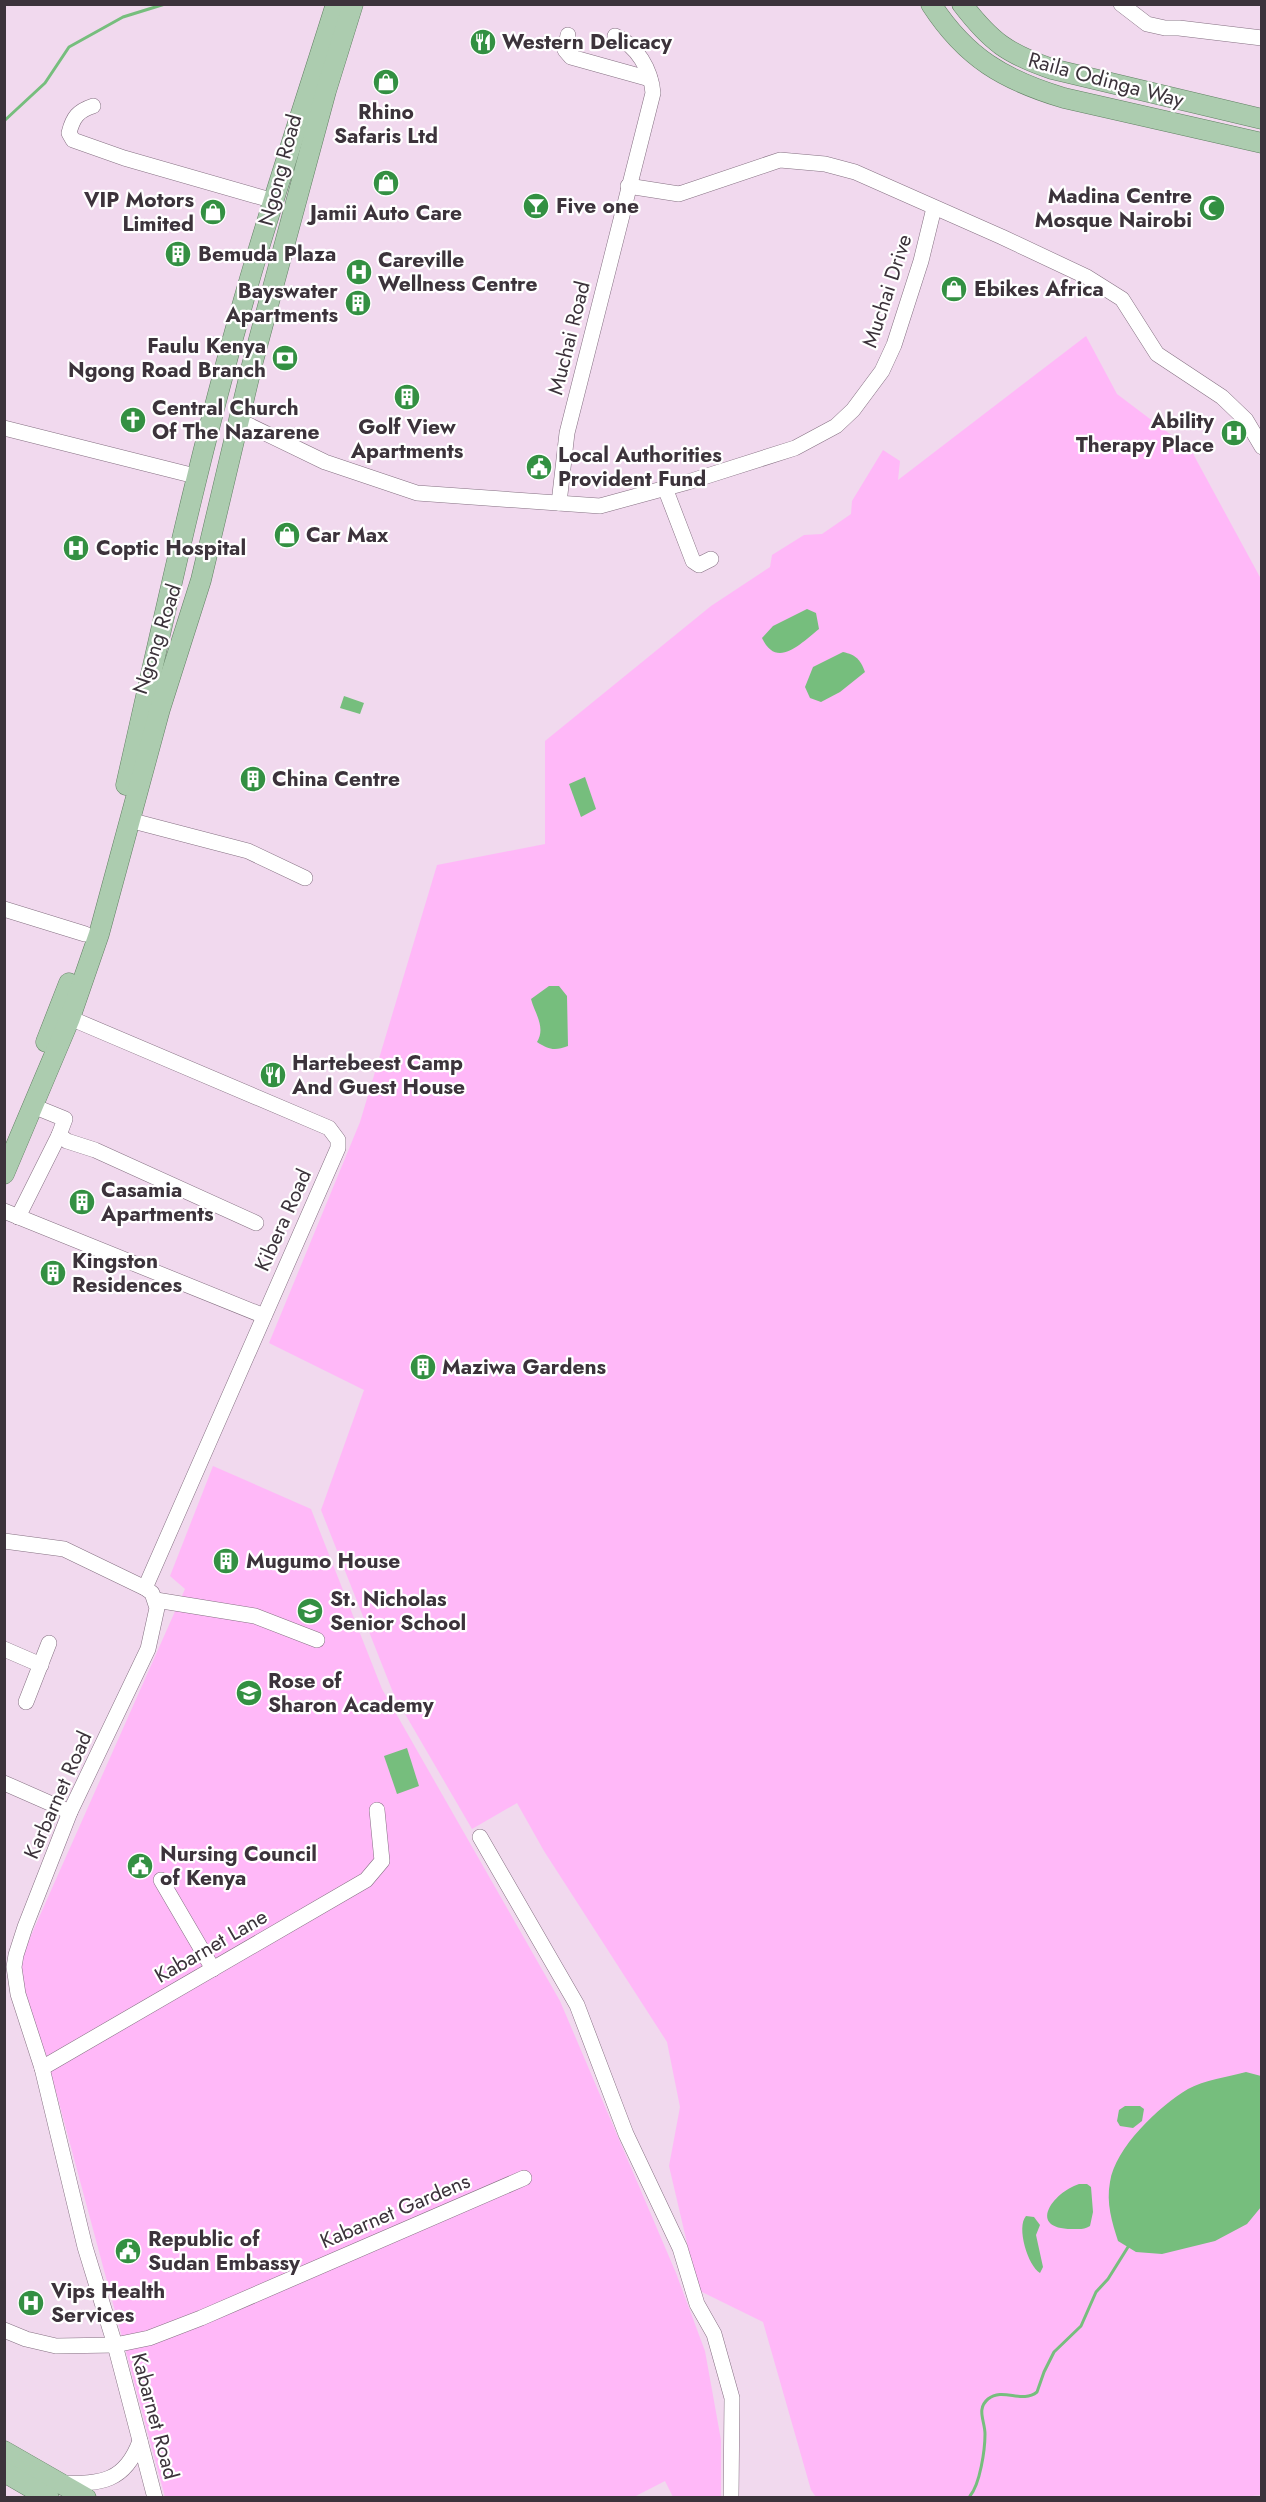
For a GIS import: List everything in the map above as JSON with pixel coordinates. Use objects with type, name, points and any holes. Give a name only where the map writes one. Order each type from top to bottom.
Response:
[{"type":"main road","name":"Ngong Road","points":[[4,1138],[40,1059],[85,934],[124,795],[178,559],[227,361],[336,4]]},
{"type":"main road","name":"Ngong Road","points":[[4,1173],[70,1018],[99,934],[160,709],[201,580],[252,365],[326,91],[353,4]]},
{"type":"main road","name":"Raila Odinga Way","points":[[931,4],[957,39],[986,66],[1032,88],[1064,98],[1262,143]]},
{"type":"main road","name":"Raila Odinga Way","points":[[962,4],[1000,45],[1019,57],[1052,69],[1262,119]]},
{"type":"main road","points":[[227,361],[236,351],[243,348],[252,354],[252,365]]},
{"type":"main road","points":[[178,559],[182,567],[190,570],[206,558]]},
{"type":"main road","points":[[4,2451],[50,2491]]},
{"type":"main road","points":[[4,2472],[50,2491],[86,2498]]},
{"type":"street","points":[[1121,4],[1146,24],[1262,38]]},
{"type":"street","points":[[568,35],[565,50],[570,57],[650,79]]},
{"type":"street","points":[[615,36],[632,46],[650,79]]},
{"type":"street","name":"Muchai Road","points":[[559,503],[567,432],[652,93],[650,79]]},
{"type":"street","points":[[93,106],[82,109],[73,119],[69,133],[73,140],[124,158],[274,201]]},
{"type":"street","points":[[628,186],[669,194],[687,192],[780,160],[841,167],[985,229],[1079,273],[1122,299],[1157,354],[1222,397],[1245,420],[1262,447]]},
{"type":"street","name":"Muchai Drive","points":[[238,420],[325,462],[417,493],[600,506],[665,488],[795,448],[836,426],[853,410],[882,371],[894,345],[921,261],[934,208]]},
{"type":"street","points":[[4,428],[199,477]]},
{"type":"street","points":[[665,488],[693,561],[699,565],[711,559]]},
{"type":"street","points":[[129,820],[248,851],[305,878]]},
{"type":"street","points":[[4,909],[85,934]]},
{"type":"street","name":"Kibera Road","points":[[70,1018],[333,1130],[338,1140],[338,1148],[145,1588]]},
{"type":"street","points":[[33,1106],[65,1119],[59,1135],[11,1214],[264,1316]]},
{"type":"street","points":[[59,1135],[67,1141],[95,1150],[256,1223]]},
{"type":"street","points":[[4,1541],[64,1549],[145,1588],[156,1600],[255,1616],[317,1641]]},
{"type":"street","name":"Karbarnet Road","points":[[115,2344],[85,2247],[42,2068],[9,1969],[70,1812],[148,1649],[156,1618],[156,1600]]},
{"type":"street","points":[[26,1702],[49,1643]]},
{"type":"street","points":[[4,1649],[41,1665]]},
{"type":"street","points":[[4,1783],[70,1812]]},
{"type":"street","name":"Kabarnet Lane","points":[[42,2068],[366,1880],[381,1861],[377,1810]]},
{"type":"street","points":[[480,1837],[577,2005],[626,2134],[680,2248],[697,2304],[714,2334],[732,2398],[731,2498]]},
{"type":"street","points":[[161,1880],[213,1969]]},
{"type":"street","name":"Kabarnet Gardens","points":[[4,2330],[26,2339],[56,2346],[115,2344],[148,2338],[201,2318],[524,2178]]},
{"type":"street","name":"Kabarnet Road","points":[[115,2344],[155,2498]]},
{"type":"street","points":[[50,2491],[105,2481],[134,2457],[140,2441]]},
{"type":"shaded area","points":[[1086,336],[1117,394],[1191,450],[1261,579],[1261,2495],[1232,2498],[816,2497],[811,2490],[763,2322],[698,2290],[669,2166],[680,2107],[667,2042],[544,1851],[517,1803],[472,1829],[394,1695],[321,1510],[364,1390],[269,1343],[360,1122],[437,865],[545,844],[545,741],[711,606],[770,567],[772,555],[804,535],[822,534],[851,514],[852,501],[883,450],[900,461],[898,480]]},
{"type":"shaded area","points":[[807,609],[816,613],[819,629],[789,651],[775,652],[768,647],[762,638],[773,626]]},
{"type":"shaded area","points":[[843,652],[857,658],[865,672],[840,692],[821,702],[810,698],[805,687],[813,667]]},
{"type":"shaded area","points":[[344,696],[364,703],[360,714],[340,708]]},
{"type":"shaded area","points":[[585,777],[596,809],[581,817],[569,784]]},
{"type":"shaded area","points":[[549,986],[559,986],[567,996],[568,1046],[559,1049],[552,1049],[537,1042],[540,1026],[531,999]]},
{"type":"shaded area","points":[[213,1466],[311,1509],[382,1689],[560,2001],[676,2273],[705,2351],[721,2440],[721,2497],[673,2497],[665,2481],[632,2498],[165,2497],[58,2099],[21,1981],[21,1958],[185,1589],[170,1576]]},
{"type":"shaded area","points":[[407,1748],[419,1786],[397,1794],[384,1756]]},
{"type":"shaded area","points":[[1246,2072],[1261,2076],[1261,2207],[1247,2224],[1215,2241],[1162,2254],[1136,2252],[1118,2241],[1110,2212],[1109,2190],[1114,2169],[1129,2142],[1164,2106],[1188,2089]]},
{"type":"shaded area","points":[[1125,2106],[1140,2106],[1144,2109],[1142,2121],[1133,2128],[1120,2126],[1117,2121],[1119,2110]]},
{"type":"shaded area","points":[[1079,2184],[1087,2184],[1091,2187],[1093,2212],[1090,2226],[1084,2229],[1072,2229],[1050,2223],[1047,2217],[1048,2210],[1053,2202]]},
{"type":"shaded area","points":[[1026,2216],[1034,2217],[1040,2225],[1036,2235],[1043,2267],[1040,2273],[1031,2263],[1025,2246],[1022,2229]]},
{"type":"waterway","points":[[4,121],[45,83],[69,47],[123,17],[165,4]]},
{"type":"waterway","points":[[970,2496],[977,2484],[983,2457],[985,2434],[982,2407],[984,2403],[994,2396],[1025,2396],[1037,2392],[1054,2352],[1081,2326],[1096,2292],[1108,2279],[1128,2247]]},
{"type":"place","name":"Western Delicacy","points":[[483,42]]},
{"type":"place","name":"Rhino Safaris Ltd","points":[[386,82]]},
{"type":"place","name":"Jamii Auto Care","points":[[386,183]]},
{"type":"place","name":"Five one","points":[[536,206]]},
{"type":"place","name":"Madina Centre Mosque Nairobi","points":[[1212,208]]},
{"type":"place","name":"VIP Motors Limited","points":[[213,212]]},
{"type":"place","name":"Bemuda Plaza","points":[[178,254]]},
{"type":"place","name":"Careville Wellness Centre","points":[[359,272]]},
{"type":"place","name":"Ebikes Africa","points":[[954,289]]},
{"type":"place","name":"Bayswater Apartments","points":[[358,303]]},
{"type":"place","name":"Faulu Kenya Ngong Road Branch","points":[[285,358]]},
{"type":"place","name":"Golf View Apartments","points":[[407,397]]},
{"type":"place","name":"Central Church Of The Nazarene","points":[[133,420]]},
{"type":"place","name":"Ability Therapy Place","points":[[1234,433]]},
{"type":"place","name":"Local Authorities Provident Fund","points":[[539,467]]},
{"type":"place","name":"Car Max","points":[[287,535]]},
{"type":"place","name":"Coptic Hospital","points":[[76,548]]},
{"type":"place","name":"China Centre","points":[[253,779]]},
{"type":"place","name":"Hartebeest Camp And Guest House","points":[[273,1075]]},
{"type":"place","name":"Casamia Apartments","points":[[82,1202]]},
{"type":"place","name":"Kingston Residences","points":[[53,1273]]},
{"type":"place","name":"Maziwa Gardens","points":[[423,1367]]},
{"type":"place","name":"Mugumo House","points":[[226,1561]]},
{"type":"place","name":"St. Nicholas Senior School","points":[[310,1611]]},
{"type":"place","name":"Rose of Sharon Academy","points":[[249,1693]]},
{"type":"place","name":"Nursing Council of Kenya","points":[[140,1866]]},
{"type":"place","name":"Republic of Sudan Embassy","points":[[128,2251]]},
{"type":"place","name":"Vips Health Services","points":[[31,2303]]}]
